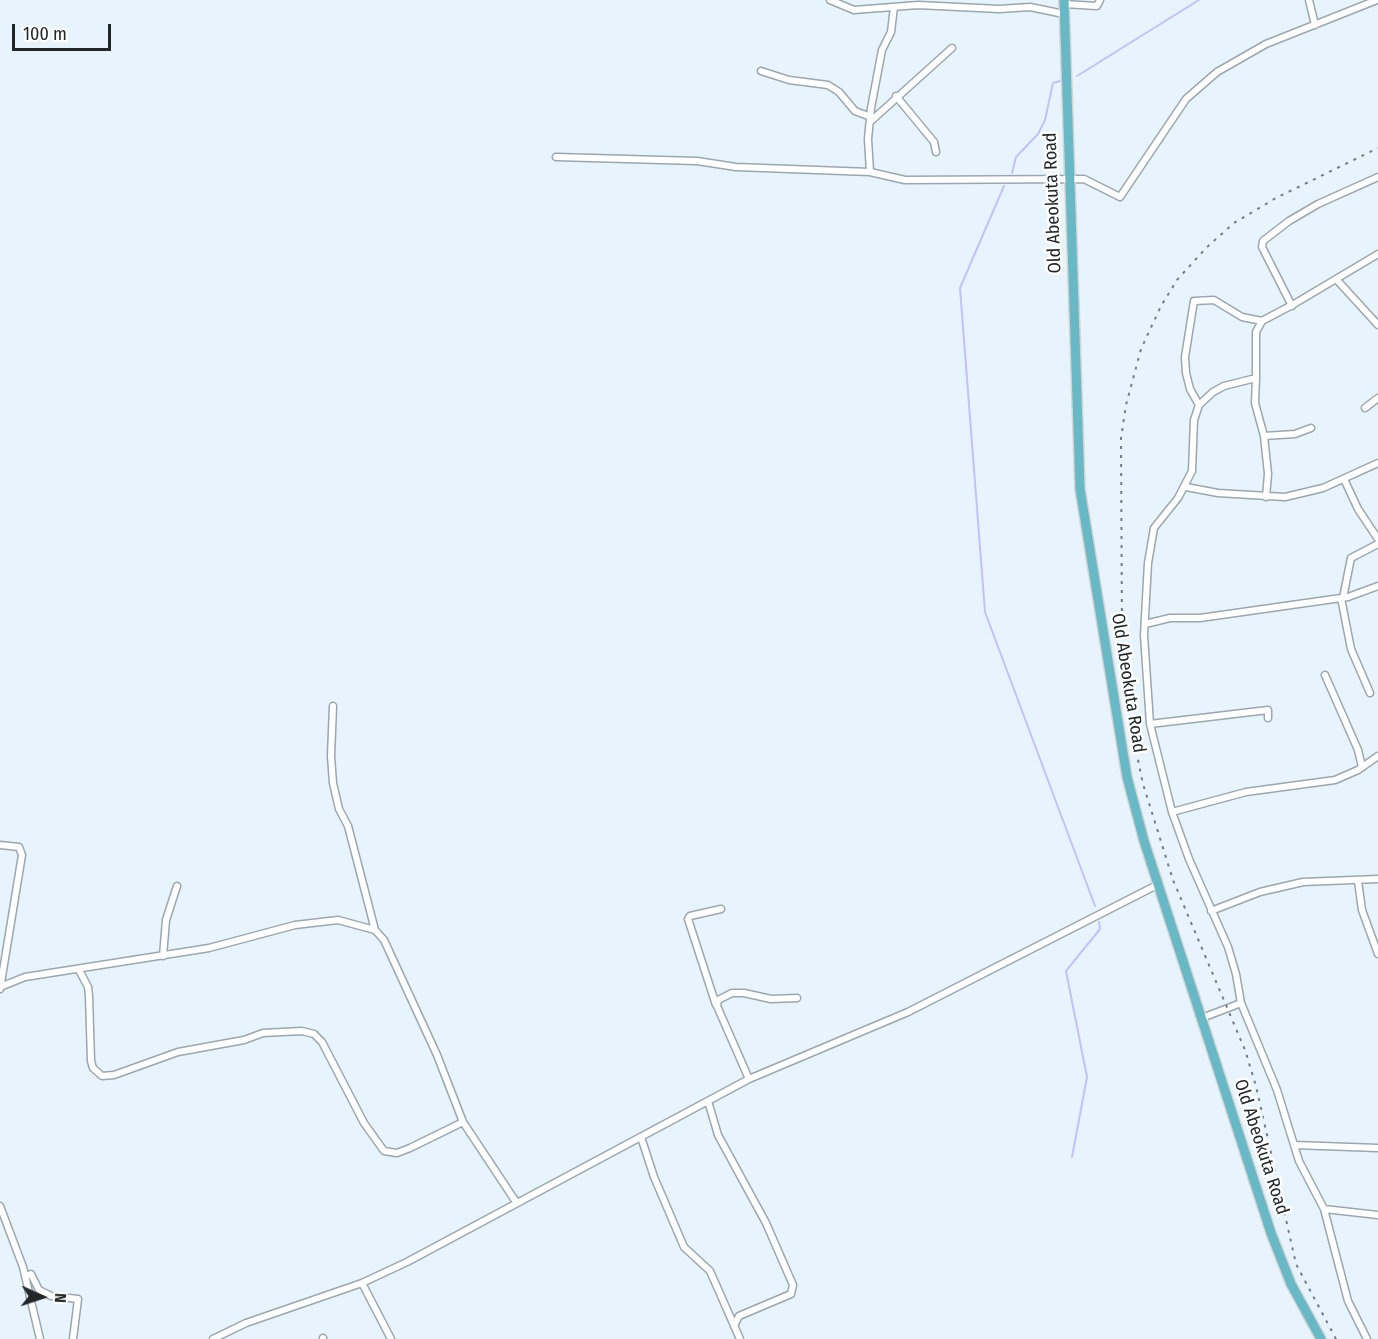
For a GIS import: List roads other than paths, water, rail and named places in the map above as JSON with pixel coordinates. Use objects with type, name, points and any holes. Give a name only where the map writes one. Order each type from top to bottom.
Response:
[{"type":"highway","name":"Old Abeokuta Road","points":[[1064,6],[1080,489],[1127,777],[1271,1233],[1291,1284],[1321,1339]]},
{"type":"street","points":[[830,0],[854,10],[894,7],[1096,6],[1100,0]]},
{"type":"street","points":[[1309,0],[1315,25]]},
{"type":"street","points":[[556,157],[697,161],[735,167],[870,172],[905,180],[1068,178],[1090,180],[1117,197],[1123,196],[1178,111],[1204,83],[1241,56],[1377,0]]},
{"type":"street","points":[[870,172],[868,139],[882,51],[891,32],[894,7]]},
{"type":"street","points":[[871,119],[952,48]]},
{"type":"street","points":[[761,71],[789,80],[828,85],[839,92],[855,111],[871,119]]},
{"type":"street","points":[[896,96],[934,142],[936,152]]},
{"type":"street","points":[[1292,306],[1262,247],[1263,241],[1289,221],[1318,204],[1378,177]]},
{"type":"street","points":[[1266,497],[1268,474],[1264,436],[1255,403],[1256,332],[1262,321],[1292,306],[1378,254]]},
{"type":"street","points":[[1336,279],[1378,325]]},
{"type":"street","points":[[1199,405],[1190,389],[1185,357],[1194,301],[1214,300],[1242,317],[1262,321]]},
{"type":"street","points":[[1256,378],[1224,386],[1213,392],[1199,405],[1194,420],[1192,471],[1186,487],[1154,528],[1148,563],[1144,624],[1150,724],[1172,812],[1211,911],[1228,947],[1241,1002],[1259,1044],[1308,1182],[1324,1209],[1348,1301],[1368,1339]]},
{"type":"street","points":[[1365,408],[1378,398]]},
{"type":"street","points":[[1264,436],[1295,434],[1311,428]]},
{"type":"street","points":[[1186,487],[1218,493],[1266,497],[1303,495],[1378,463]]},
{"type":"street","points":[[1344,479],[1358,510],[1378,539]]},
{"type":"street","points":[[1370,693],[1351,649],[1342,598],[1351,558],[1378,544]]},
{"type":"street","points":[[1144,624],[1170,618],[1212,616],[1342,598],[1363,594],[1378,586]]},
{"type":"street","points":[[1325,675],[1358,750],[1362,767]]},
{"type":"street","points":[[333,706],[331,756],[333,783],[339,809],[348,826],[375,930],[384,940],[437,1055],[463,1122],[516,1202]]},
{"type":"street","points":[[1150,724],[1268,710],[1268,718]]},
{"type":"street","points":[[1172,812],[1246,792],[1335,780],[1362,767],[1378,756]]},
{"type":"street","points":[[0,845],[20,847],[22,855],[0,988]]},
{"type":"street","points":[[1211,911],[1260,892],[1303,882],[1378,879]]},
{"type":"street","points":[[1358,881],[1362,910],[1378,954]]},
{"type":"street","points":[[213,1339],[265,1316],[362,1283],[447,1242],[516,1202],[749,1079],[908,1012],[1159,884]]},
{"type":"street","points":[[163,956],[166,920],[177,886]]},
{"type":"street","points":[[721,909],[690,915],[688,919],[717,1006],[749,1079]]},
{"type":"street","points":[[0,988],[25,977],[79,970],[236,942],[295,925],[338,920],[375,930]]},
{"type":"street","points":[[79,970],[90,996],[91,1061],[93,1068],[102,1076],[123,1072],[178,1052],[244,1040],[263,1033],[307,1031],[322,1042],[364,1123],[384,1152],[404,1150],[463,1122]]},
{"type":"street","points":[[717,1006],[718,1000],[732,993],[754,993],[771,999],[797,998]]},
{"type":"street","points":[[1202,1018],[1241,1002]]},
{"type":"street","points":[[708,1101],[718,1135],[766,1223],[793,1285],[790,1294],[739,1316],[734,1326]]},
{"type":"street","points":[[641,1137],[654,1177],[684,1247],[710,1271],[740,1339]]},
{"type":"street","points":[[1294,1144],[1378,1148]]},
{"type":"street","points":[[0,1206],[26,1276],[40,1339]]},
{"type":"street","points":[[1324,1209],[1378,1215]]},
{"type":"street","points":[[26,1276],[31,1274],[39,1290],[51,1296],[78,1299],[73,1339]]},
{"type":"street","points":[[362,1283],[391,1339]]},
{"type":"waterway","points":[[1077,76],[1199,0]]},
{"type":"waterway","points":[[1012,173],[1016,157],[1038,134],[1045,120],[1053,83],[1060,81]]},
{"type":"waterway","points":[[1004,186],[960,288],[985,612],[1095,906]]},
{"type":"waterway","points":[[1072,1157],[1087,1077],[1066,971],[1100,929],[1099,922]]},
{"type":"railway","points":[[1336,1339],[1296,1264],[1256,1086],[1245,1050],[1173,880],[1143,784],[1132,731],[1122,635],[1121,438],[1126,405],[1141,349],[1161,306],[1177,280],[1207,247],[1234,223],[1276,198],[1378,148]]}]
